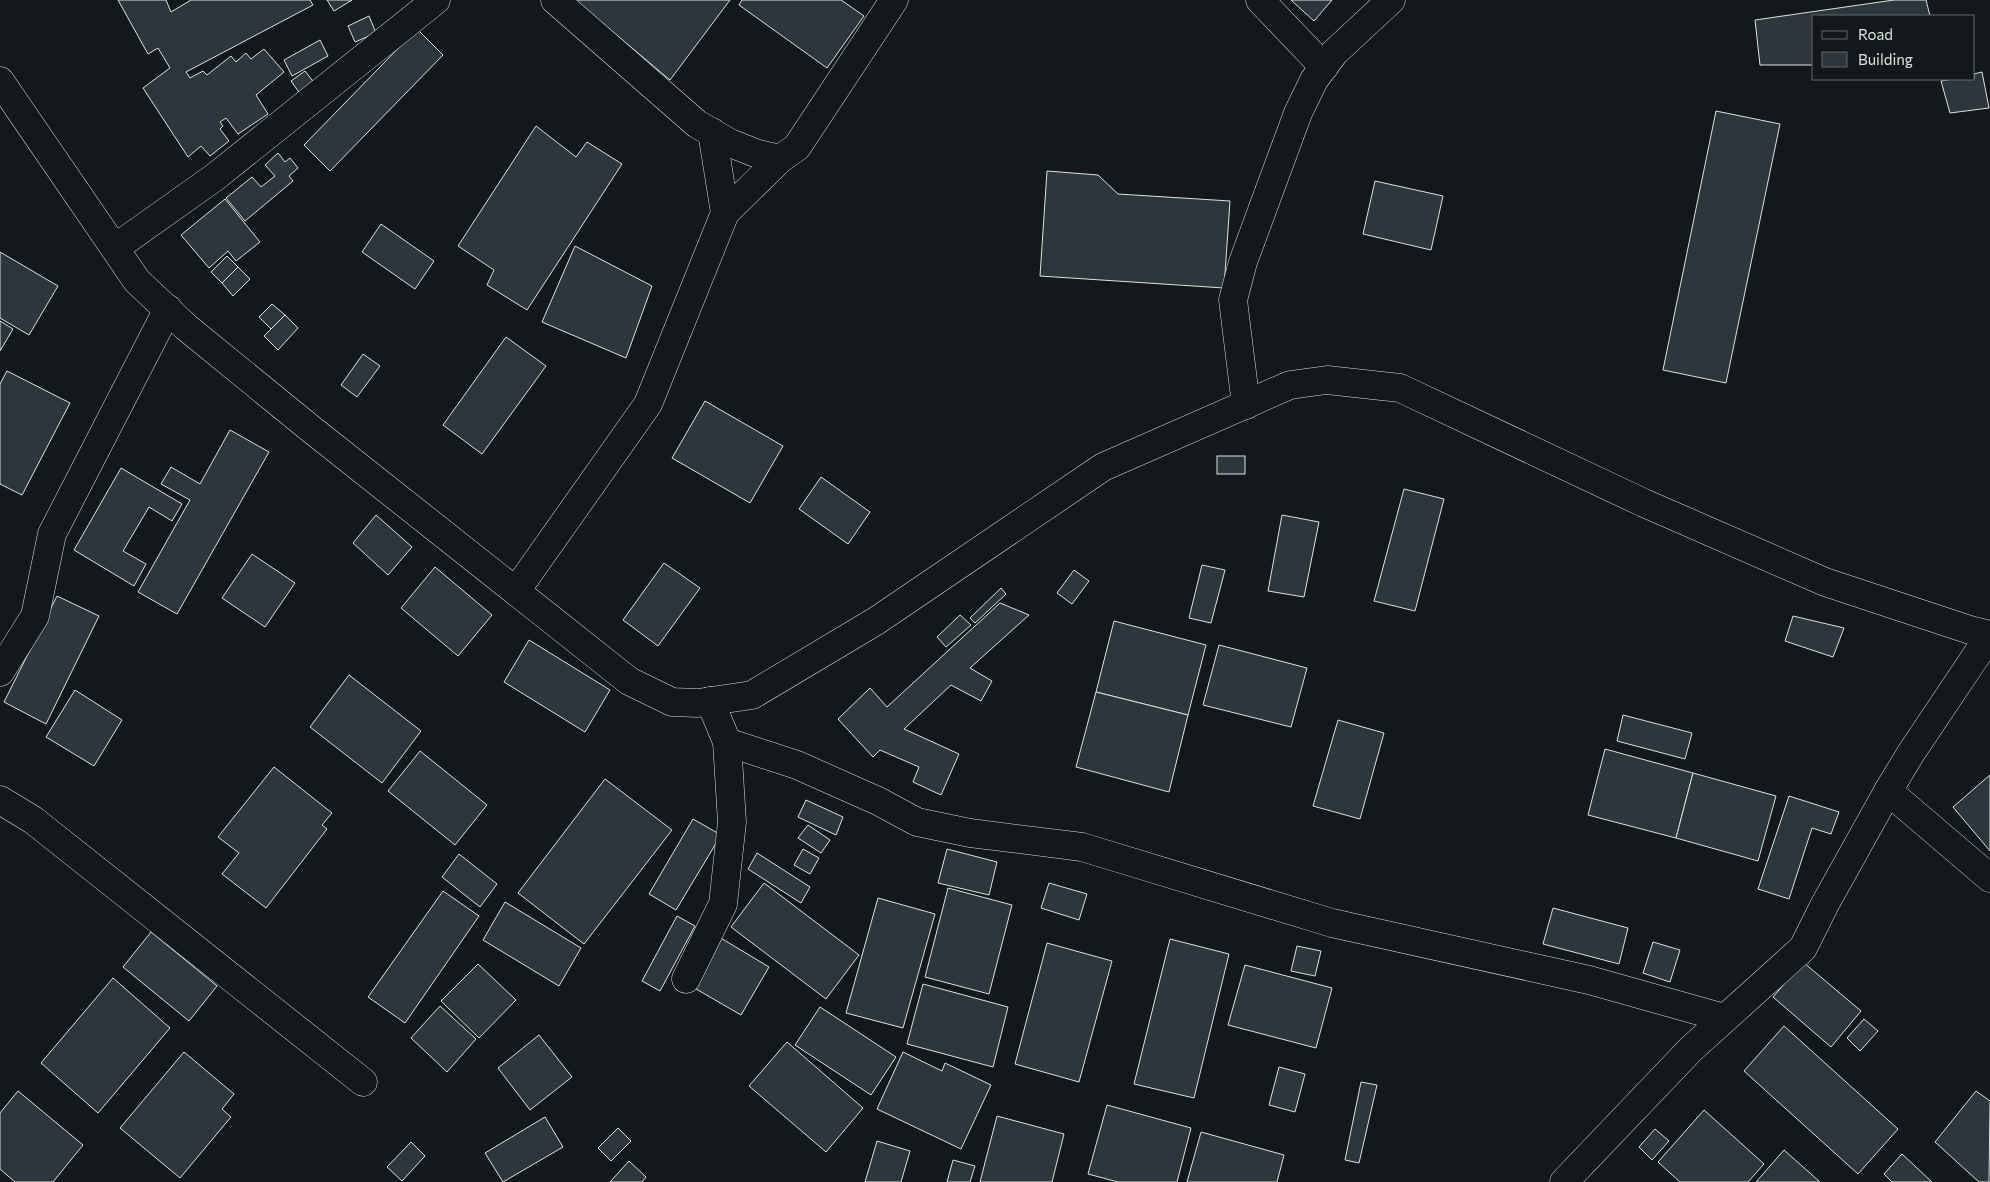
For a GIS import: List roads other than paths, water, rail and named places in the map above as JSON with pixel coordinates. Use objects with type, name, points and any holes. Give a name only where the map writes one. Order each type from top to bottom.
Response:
[{"type":"street","points":[[115,248],[215,177],[436,0]]},
{"type":"street","points":[[555,0],[697,124],[730,143],[758,154],[780,159]]},
{"type":"street","points":[[516,591],[648,404],[725,213],[780,159],[797,147],[894,0]]},
{"type":"street","points":[[1260,0],[1324,67]]},
{"type":"street","points":[[1246,405],[1233,300],[1243,262],[1298,113],[1314,80],[1334,53],[1391,0]]},
{"type":"street","points":[[0,81],[137,281],[186,327],[311,429],[629,681],[672,702],[698,703],[752,695],[876,621],[1103,467],[1290,385],[1328,380],[1400,388],[1644,503],[1825,582],[1990,635],[1911,753],[1888,791],[1825,904],[1803,948],[1691,1049],[1564,1182]]},
{"type":"street","points":[[712,132],[725,213]]},
{"type":"street","points":[[0,672],[35,616],[52,534],[168,309]]},
{"type":"street","points":[[686,979],[723,904],[732,822],[727,742],[710,701]]},
{"type":"street","points":[[727,742],[797,765],[878,801],[917,822],[970,833],[1082,847],[1332,923],[1589,980],[1724,1018]]},
{"type":"street","points":[[1888,791],[1990,878]]},
{"type":"street","points":[[0,800],[33,820],[363,1082]]}]
